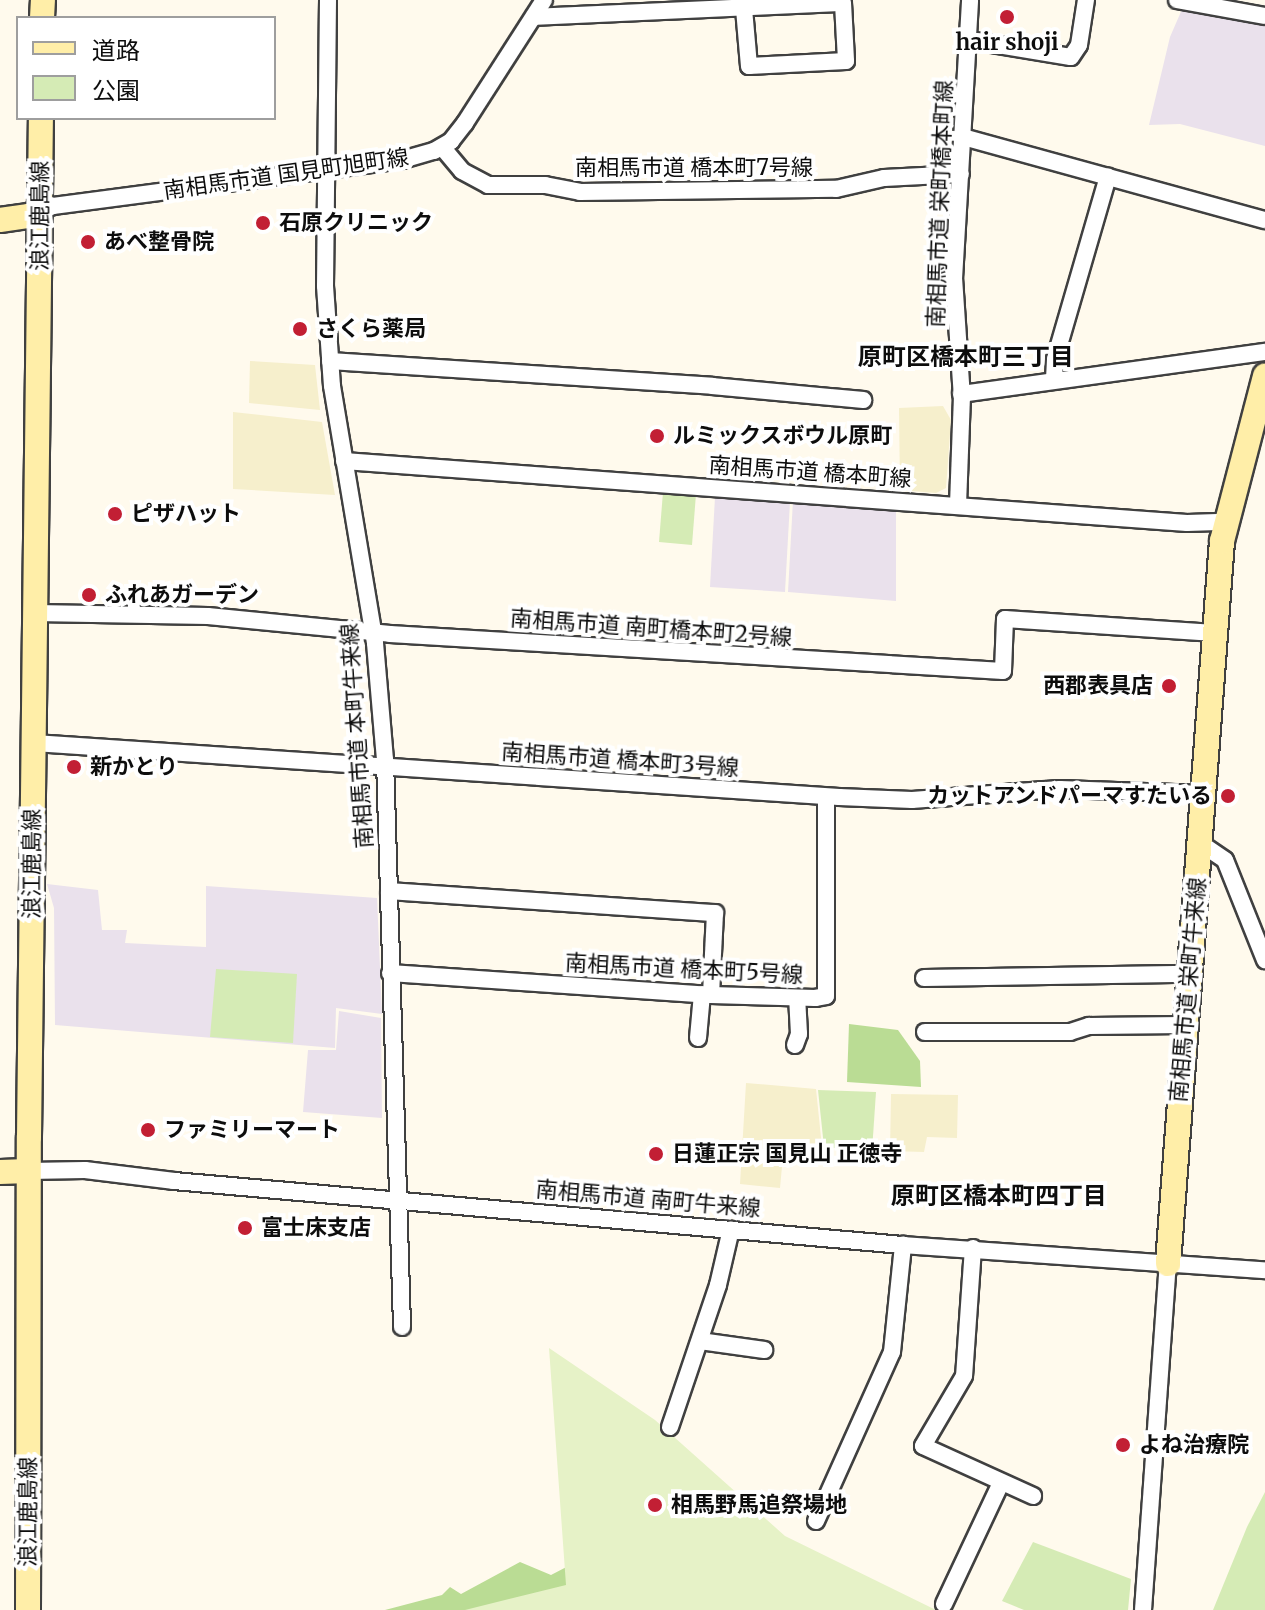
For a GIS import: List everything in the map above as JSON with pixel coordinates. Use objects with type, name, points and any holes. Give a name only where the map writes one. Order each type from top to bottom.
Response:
[{"type":"main road","name":"浪江鹿島線","points":[[28,1610],[28,1171],[41,120]]},
{"type":"main road","name":"南相馬市道 国見町旭町線","points":[[0,220],[29,216],[40,211]]},
{"type":"main road","name":"南相馬市道 栄町牛来線","points":[[1168,1264],[1225,522],[1265,376]]},
{"type":"main road","points":[[0,1172],[28,1171]]},
{"type":"street","name":"南相馬市道 本町牛来線","points":[[328,0],[323,169],[325,286],[330,361],[373,633],[385,766],[402,1327]]},
{"type":"street","points":[[442,147],[465,123],[544,0]]},
{"type":"street","name":"南相馬市道 栄町橋本町線","points":[[958,505],[961,394],[954,279],[970,0]]},
{"type":"street","points":[[968,40],[1071,57],[1079,45],[1086,0]]},
{"type":"street","points":[[1177,0],[1265,16]]},
{"type":"street","points":[[534,17],[843,3],[846,61],[749,66],[744,9]]},
{"type":"street","points":[[963,137],[1265,220]]},
{"type":"street","name":"南相馬市道 国見町旭町線","points":[[40,211],[53,206],[402,160],[442,147]]},
{"type":"street","name":"南相馬市道 橋本町7号線","points":[[442,147],[462,171],[488,185],[545,185],[580,192],[825,189],[863,185],[884,178],[961,174]]},
{"type":"street","points":[[1054,379],[1055,359],[1108,177]]},
{"type":"street","points":[[961,394],[1265,352]]},
{"type":"street","points":[[330,361],[712,386],[863,400]]},
{"type":"street","name":"南相馬市道 橋本町線","points":[[344,461],[1187,523],[1225,522]]},
{"type":"street","name":"南相馬市道 南町橋本町2号線","points":[[35,613],[208,616],[373,633],[843,664],[1003,671],[1005,619],[1215,633]]},
{"type":"street","name":"南相馬市道 橋本町3号線","points":[[34,743],[826,797],[912,800],[1060,789],[1204,794]]},
{"type":"street","name":"南相馬市道 橋本町5号線","points":[[390,973],[706,994],[797,998],[826,996],[826,797]]},
{"type":"street","points":[[1200,843],[1225,860],[1265,960]]},
{"type":"street","points":[[389,891],[715,913],[698,1038]]},
{"type":"street","points":[[924,978],[1190,974]]},
{"type":"street","points":[[795,1045],[799,1034],[797,998]]},
{"type":"street","points":[[925,1032],[1070,1032],[1089,1026],[1184,1025]]},
{"type":"street","name":"南相馬市道 南町牛来線","points":[[28,1171],[85,1170],[903,1245],[1265,1270]]},
{"type":"street","points":[[670,1427],[725,1261],[731,1229]]},
{"type":"street","points":[[816,1521],[892,1352],[903,1245]]},
{"type":"street","points":[[973,1248],[964,1376],[923,1446],[1033,1496]]},
{"type":"street","name":"南相馬市道 栄町牛来線","points":[[1143,1610],[1168,1264]]},
{"type":"street","points":[[700,1341],[764,1350]]},
{"type":"street","points":[[944,1604],[1001,1483]]},
{"type":"shaded area","points":[[1183,7],[1265,21],[1265,146],[1180,124],[1149,125],[1170,37]]},
{"type":"shaded area","points":[[250,361],[315,365],[320,410],[249,403]]},
{"type":"shaded area","points":[[943,406],[951,420],[946,488],[936,493],[900,490],[899,408]]},
{"type":"shaded area","points":[[233,412],[322,422],[335,495],[233,489]]},
{"type":"shaded area","points":[[715,497],[790,502],[785,592],[710,587]]},
{"type":"shaded area","points":[[793,500],[896,510],[896,601],[788,592]]},
{"type":"shaded area","points":[[47,884],[98,890],[102,930],[127,930],[125,943],[206,947],[206,886],[377,898],[382,1014],[336,1008],[335,1048],[55,1025],[54,908]]},
{"type":"shaded area","points":[[339,1011],[381,1018],[382,1118],[303,1112],[308,1050],[336,1050]]},
{"type":"shaded area","points":[[746,1083],[816,1089],[822,1147],[784,1145],[780,1188],[740,1184]]},
{"type":"shaded area","points":[[891,1094],[958,1095],[957,1138],[927,1137],[924,1152],[890,1151]]},
{"type":"green space","points":[[663,492],[696,494],[692,545],[659,542]]},
{"type":"green space","points":[[216,969],[297,974],[293,1043],[210,1037]]},
{"type":"green space","points":[[849,1024],[898,1030],[920,1061],[921,1087],[847,1082]]},
{"type":"green space","points":[[818,1090],[876,1092],[872,1151],[824,1147]]},
{"type":"green space","name":"相馬野馬追祭場地","points":[[549,1348],[655,1420],[785,1536],[936,1610],[465,1610],[566,1585]]},
{"type":"green space","points":[[1265,1492],[1265,1610],[1213,1610],[1247,1527]]},
{"type":"green space","points":[[1033,1542],[1131,1579],[1128,1610],[1024,1610],[1002,1601]]},
{"type":"green space","points":[[520,1562],[551,1575],[576,1562],[569,1610],[385,1610],[442,1595],[450,1587],[461,1594]]},
{"type":"place","name":"hair shoji","points":[[1007,17]]},
{"type":"place","name":"石原クリニック","points":[[263,223]]},
{"type":"place","name":"あべ整骨院","points":[[88,242]]},
{"type":"place","name":"さくら薬局","points":[[300,329]]},
{"type":"place","name":"ルミックスボウル原町","points":[[657,436]]},
{"type":"place","name":"ピザハット","points":[[115,514]]},
{"type":"place","name":"ふれあガーデン","points":[[89,595]]},
{"type":"place","name":"西郡表具店","points":[[1169,686]]},
{"type":"place","name":"新かとり","points":[[74,767]]},
{"type":"place","name":"カットアンドパーマすたいる","points":[[1228,796]]},
{"type":"place","name":"ファミリーマート","points":[[148,1130]]},
{"type":"place","name":"日蓮正宗 国見山 正徳寺","points":[[656,1154]]},
{"type":"place","name":"富士床支店","points":[[245,1228]]},
{"type":"place","name":"よね治療院","points":[[1123,1445]]},
{"type":"place","name":"相馬野馬追祭場地","points":[[655,1505]]},
{"type":"district","name":"原町区橋本町三丁目","points":[[966,357]]},
{"type":"district","name":"原町区橋本町四丁目","points":[[999,1196]]}]
